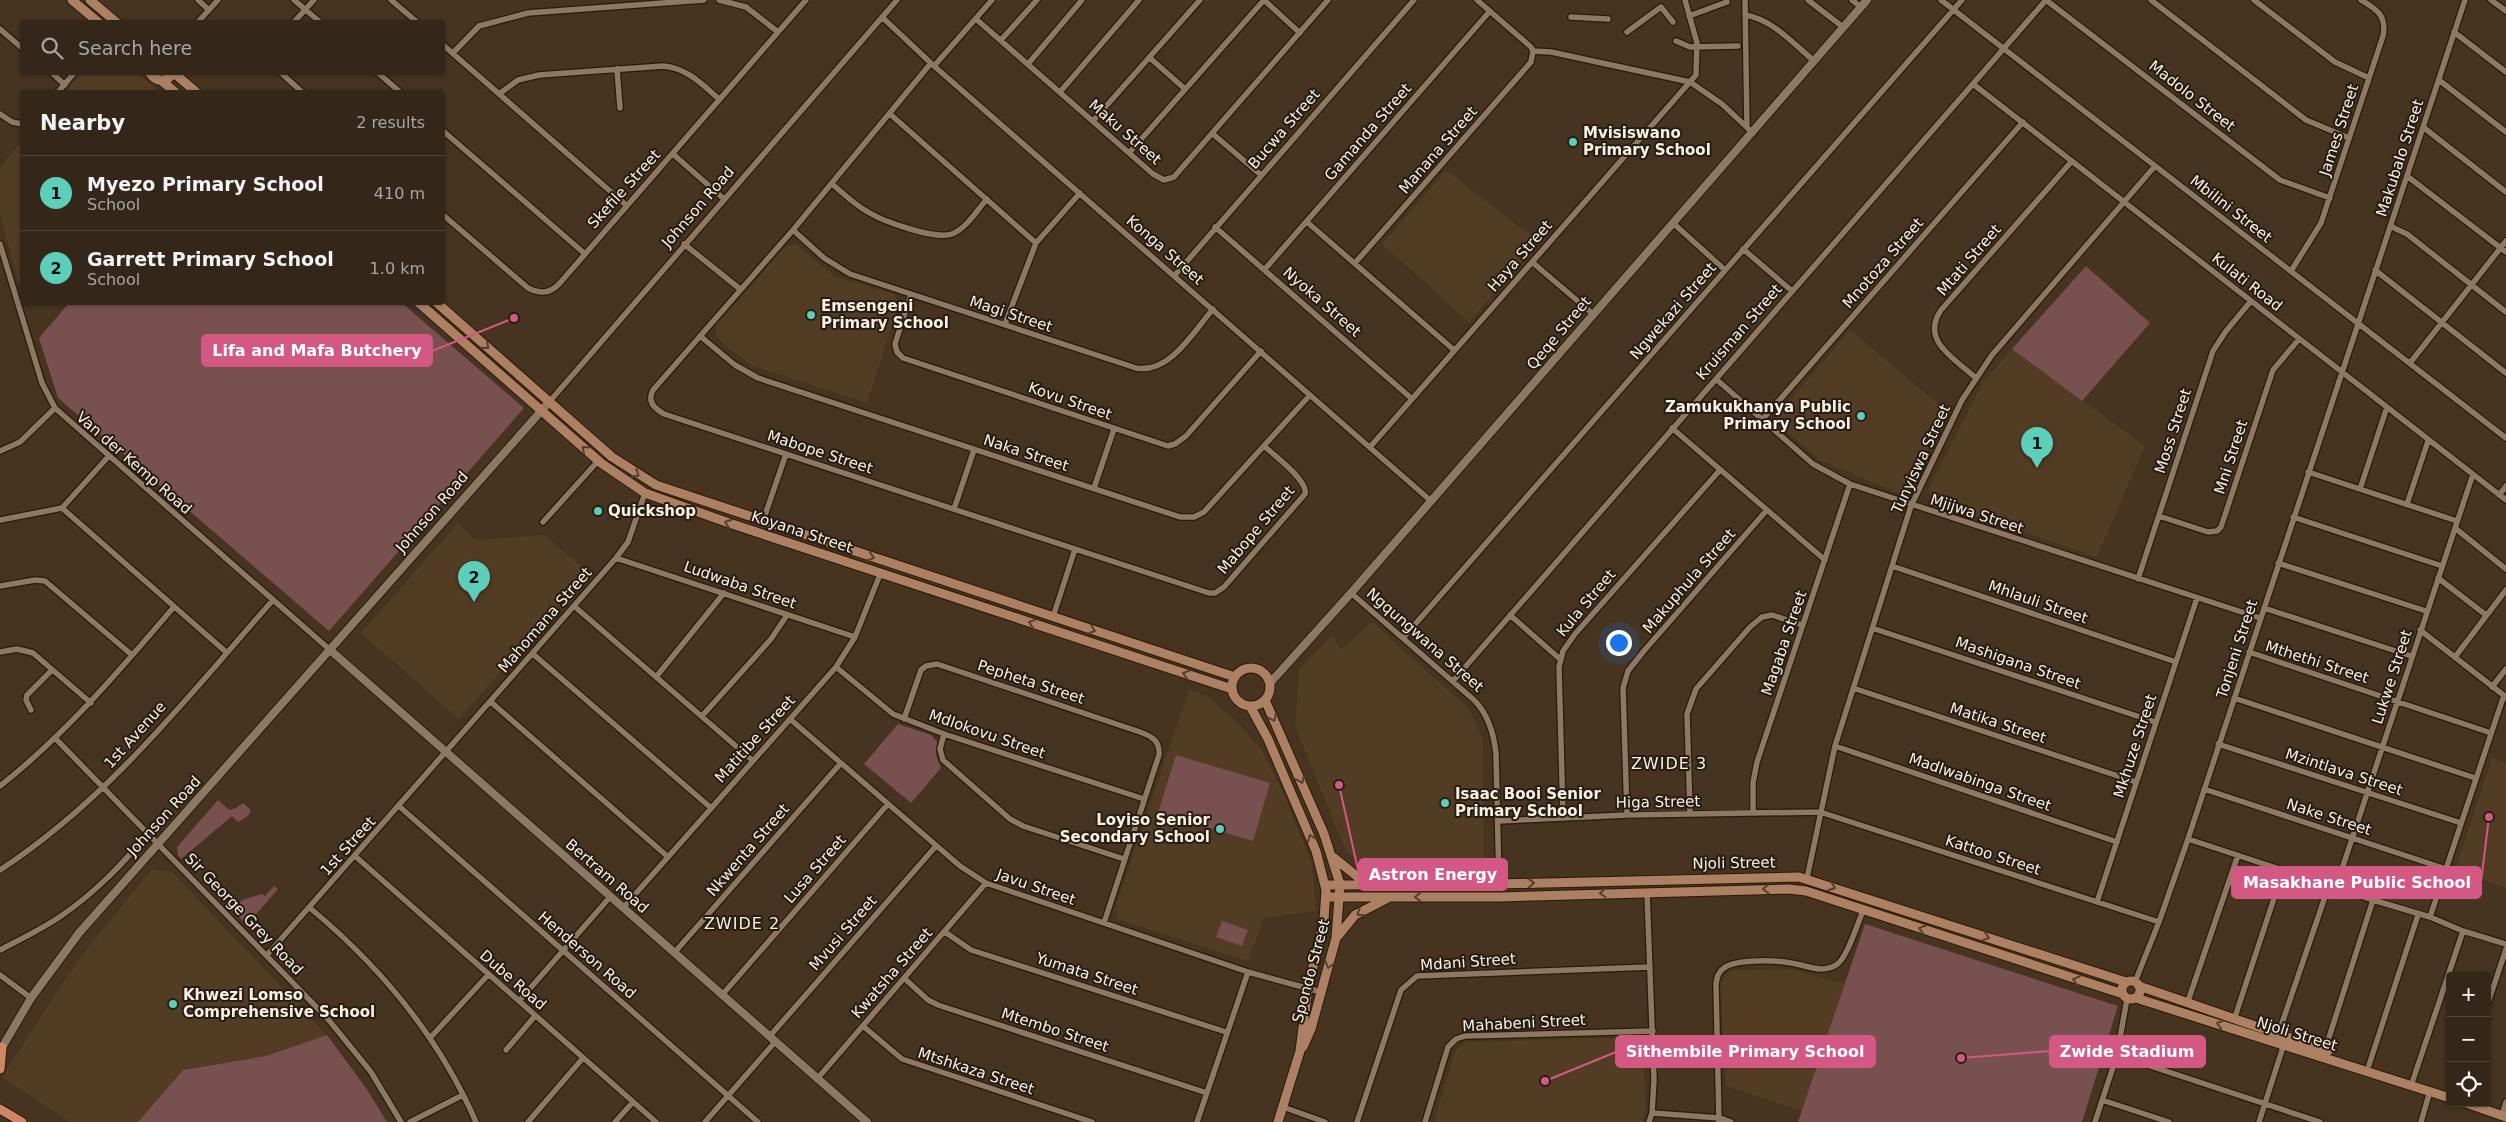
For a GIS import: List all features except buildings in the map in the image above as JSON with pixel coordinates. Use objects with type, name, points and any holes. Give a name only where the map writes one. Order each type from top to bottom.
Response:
[{"type":"main road","points":[[72,0],[96,20]]},
{"type":"main road","points":[[90,0],[114,20]]},
{"type":"main road","points":[[152,75],[173,90]]},
{"type":"main road","points":[[162,81],[167,80],[172,75]]},
{"type":"main road","points":[[176,75],[194,90]]},
{"type":"main road","name":"Koyana Street","points":[[421,305],[598,460],[645,493],[703,514],[1232,689]]},
{"type":"main road","name":"Koyana Street","points":[[439,305],[612,457],[649,482],[1236,677]]},
{"type":"main road","points":[[1255,668],[1263,672],[1270,683],[1270,692],[1265,700],[1261,704],[1250,706],[1238,700],[1232,689],[1236,677],[1242,671],[1255,668]]},
{"type":"main road","name":"Spondo Street","points":[[1265,700],[1301,778],[1332,857],[1340,884],[1336,938],[1310,1028],[1300,1052],[1278,1122]]},
{"type":"main road","name":"Spondo Street","points":[[1250,706],[1268,739],[1302,816],[1316,851],[1325,884],[1326,897],[1321,941],[1308,988],[1300,1052]]},
{"type":"main road","points":[[1332,857],[1359,878],[1372,884]]},
{"type":"main road","name":"Njoli Street","points":[[1325,884],[1499,884],[1768,876],[1807,878],[2133,983],[2187,1004],[2446,1091]]},
{"type":"main road","name":"Njoli Street","points":[[1326,897],[1499,897],[1789,888],[1806,891],[1862,911],[1958,940],[2048,972],[2284,1044],[2446,1097]]},
{"type":"main road","points":[[1336,938],[1355,915],[1391,897]]},
{"type":"main road","points":[[2133,983],[2140,992],[2129,997],[2122,988],[2133,983]]},
{"type":"main road","points":[[0,1069],[1,1049]]},
{"type":"main road","points":[[0,1099],[11,1115]]},
{"type":"main road","points":[[2491,1106],[2505,1111]]},
{"type":"main road","points":[[2486,1107],[2505,1111]]},
{"type":"main road","points":[[0,1109],[22,1122]]},
{"type":"street","points":[[198,0],[209,10]]},
{"type":"street","points":[[200,20],[218,0]]},
{"type":"street","points":[[294,0],[318,20]]},
{"type":"street","points":[[296,20],[314,0]]},
{"type":"street","points":[[452,53],[479,26],[512,16],[548,10],[704,0]]},
{"type":"street","points":[[718,0],[746,7],[778,32]]},
{"type":"street","name":"Skefile Street","points":[[445,217],[519,281],[535,292],[544,293],[555,288],[806,0]]},
{"type":"street","name":"Johnson Road","points":[[1,1049],[31,998],[79,933],[550,401],[897,0]]},
{"type":"street","name":"Mabope Street","points":[[992,0],[890,114],[793,230],[654,390],[651,399],[653,406],[664,414],[1198,591],[1209,593],[1219,591],[1305,494],[1306,487],[1301,480],[1264,446]]},
{"type":"street","points":[[1001,40],[1037,0]]},
{"type":"street","points":[[1028,64],[1082,0]]},
{"type":"street","points":[[1060,92],[1139,0]]},
{"type":"street","points":[[1093,121],[1200,0]]},
{"type":"street","points":[[1129,153],[1264,0],[1300,33]]},
{"type":"street","name":"Maku Street","points":[[976,19],[1153,174],[1164,180],[1169,180],[1213,134],[1328,0]]},
{"type":"street","name":"Bucwa Street","points":[[1174,275],[1414,0]]},
{"type":"street","points":[[1477,0],[1533,51],[1551,52],[1690,82],[1716,99],[1750,130]]},
{"type":"street","points":[[1685,0],[1697,46],[1697,72],[1690,82]]},
{"type":"street","points":[[1745,0],[1750,130]]},
{"type":"street","points":[[1808,0],[1844,27]]},
{"type":"street","points":[[1852,0],[1861,7]]},
{"type":"street","name":"Qeqe Street","points":[[1270,683],[1352,593],[1673,223],[1750,130],[1867,0]]},
{"type":"street","name":"Mbilini Street","points":[[1942,0],[2506,438]]},
{"type":"street","name":"Ngwekazi Street","points":[[1403,638],[1962,0]]},
{"type":"street","name":"Kruisman Street","points":[[1453,681],[2046,0]]},
{"type":"street","name":"Madolo Street","points":[[2046,0],[2280,180],[2330,198]]},
{"type":"street","points":[[2151,0],[2306,120],[2349,138]]},
{"type":"street","points":[[2254,0],[2335,62],[2368,78]]},
{"type":"street","name":"James Street","points":[[2291,271],[2317,229],[2330,198],[2385,25],[2380,12],[2361,0]]},
{"type":"street","name":"Makubalo Street","points":[[2358,323],[2465,0]]},
{"type":"street","points":[[2491,0],[2506,11]]},
{"type":"street","points":[[396,1],[415,20]]},
{"type":"street","points":[[1689,16],[1727,2]]},
{"type":"street","points":[[1627,32],[1661,7],[1673,22]]},
{"type":"street","name":"Gamanda Street","points":[[1265,269],[1490,11]]},
{"type":"street","points":[[1745,15],[1761,20],[1777,30],[1814,61]]},
{"type":"street","name":"Konga Street","points":[[882,17],[933,65],[1214,309],[1431,501]]},
{"type":"street","points":[[1571,17],[1608,19]]},
{"type":"street","points":[[0,29],[20,46]]},
{"type":"street","points":[[2454,32],[2506,72]]},
{"type":"street","points":[[1676,41],[1690,47],[1738,46]]},
{"type":"street","points":[[445,47],[626,206]]},
{"type":"street","name":"Manana Street","points":[[1355,263],[1531,62],[1533,51]]},
{"type":"street","points":[[1150,58],[1185,89]]},
{"type":"street","points":[[500,94],[518,80],[533,76],[663,66],[680,69],[695,78],[719,99]]},
{"type":"street","points":[[617,69],[620,108]]},
{"type":"street","points":[[54,75],[65,85]]},
{"type":"street","points":[[60,90],[73,75]]},
{"type":"street","points":[[283,75],[300,90]]},
{"type":"street","points":[[380,75],[398,90]]},
{"type":"street","points":[[2439,80],[2506,132]]},
{"type":"street","name":"Haya Street","points":[[1370,447],[1690,82]]},
{"type":"street","name":"Kulati Road","points":[[1973,84],[2506,500]]},
{"type":"street","points":[[0,114],[12,122],[20,124]]},
{"type":"street","points":[[890,114],[1036,243]]},
{"type":"street","name":"Mnotoza Street","points":[[1762,420],[2023,122]]},
{"type":"street","points":[[2423,127],[2506,192]]},
{"type":"street","points":[[445,133],[584,253]]},
{"type":"street","points":[[1213,134],[1261,175]]},
{"type":"street","points":[[673,154],[724,199]]},
{"type":"street","name":"Mtati Street","points":[[1976,378],[1935,339],[1934,324],[1941,310],[2072,162]]},
{"type":"street","name":"Tunyiswa Street","points":[[1807,878],[1835,746],[1911,506],[1962,400],[1992,355],[2155,166]]},
{"type":"street","points":[[2407,176],[2503,250]]},
{"type":"street","points":[[832,184],[878,218],[944,236],[952,234],[963,227],[987,199]]},
{"type":"street","points":[[1005,324],[1022,274],[1036,243],[1080,193]]},
{"type":"street","points":[[1307,222],[1454,350]]},
{"type":"street","points":[[1673,223],[1725,270]]},
{"type":"street","points":[[2390,226],[2407,234],[2506,312]]},
{"type":"street","name":"Nyoka Street","points":[[1215,227],[1411,398]]},
{"type":"street","name":"Magi Street","points":[[793,230],[839,268],[911,294],[1144,370],[1158,366],[1169,359],[1214,309]]},
{"type":"street","points":[[2410,363],[2472,285],[2503,250],[2506,241]]},
{"type":"street","name":"Van der Kemp Road","points":[[0,244],[2,257],[42,382],[55,408],[108,457],[329,649]]},
{"type":"street","points":[[684,244],[740,289]]},
{"type":"street","points":[[1743,250],[1792,291]]},
{"type":"street","points":[[1532,262],[1593,314]]},
{"type":"street","points":[[2375,270],[2506,373]]},
{"type":"street","name":"Kovu Street","points":[[911,294],[895,344],[897,352],[903,358],[1168,446],[1181,441],[1261,351]]},
{"type":"street","name":"Moss Street","points":[[2138,579],[2213,350],[2222,335],[2251,301]]},
{"type":"street","name":"Tonjeni Street","points":[[2133,983],[2159,922],[2188,839],[2358,323]]},
{"type":"street","name":"Naka Street","points":[[700,336],[735,365],[758,378],[1172,515],[1194,517],[1208,508],[1310,395]]},
{"type":"street","name":"Mni Street","points":[[2159,516],[2208,532],[2213,532],[2221,527],[2273,370],[2299,339]]},
{"type":"street","name":"Mjijwa Street","points":[[1716,379],[1818,467],[1850,484],[1911,506],[2260,618]]},
{"type":"street","points":[[2360,489],[2387,407]]},
{"type":"street","points":[[0,451],[20,442],[55,408]]},
{"type":"street","points":[[1672,428],[1824,560]]},
{"type":"street","points":[[1094,488],[1114,429]]},
{"type":"street","points":[[2407,504],[2428,441]]},
{"type":"street","points":[[954,509],[974,450]]},
{"type":"street","points":[[764,521],[786,454]]},
{"type":"street","points":[[0,520],[62,508],[108,457]]},
{"type":"street","points":[[542,522],[598,460]]},
{"type":"street","name":"Kula Street","points":[[1563,817],[1560,659],[1575,634],[1720,470]]},
{"type":"street","points":[[2308,472],[2457,521]]},
{"type":"street","name":"Lukwe Street","points":[[2336,887],[2411,656],[2473,474]]},
{"type":"street","name":"Magaba Street","points":[[1753,812],[1756,766],[1850,484]]},
{"type":"street","points":[[2499,495],[2506,486]]},
{"type":"street","name":"Mahomana Street","points":[[446,753],[616,558],[628,542],[645,493]]},
{"type":"street","points":[[62,508],[173,608],[226,652]]},
{"type":"street","name":"Makuphula Street","points":[[1626,815],[1622,697],[1627,674],[1638,658],[1766,511]]},
{"type":"street","points":[[2293,517],[2442,566]]},
{"type":"street","points":[[2455,528],[2506,569]]},
{"type":"street","points":[[1053,617],[1075,549]]},
{"type":"street","name":"Ludwaba Street","points":[[616,558],[855,637]]},
{"type":"street","points":[[2278,562],[2426,611]]},
{"type":"street","name":"Mhlauli Street","points":[[1892,566],[2176,662]]},
{"type":"street","name":"Matitibe Street","points":[[623,908],[710,807],[836,668],[855,637],[881,572]]},
{"type":"street","points":[[2438,578],[2486,615]]},
{"type":"street","points":[[0,586],[35,580],[45,581],[132,656]]},
{"type":"street","points":[[2455,657],[2506,590]]},
{"type":"street","points":[[656,677],[724,593]]},
{"type":"street","name":"Ngqungwana Street","points":[[1352,593],[1480,705],[1491,726],[1496,754],[1499,884]]},
{"type":"street","name":"Mkhuze Street","points":[[2097,902],[2197,598]]},
{"type":"street","name":"1st Avenue","points":[[0,870],[50,835],[104,788],[273,600]]},
{"type":"street","points":[[574,606],[752,760]]},
{"type":"street","points":[[0,786],[56,739],[91,703],[173,608]]},
{"type":"street","points":[[2264,608],[2411,656]]},
{"type":"street","points":[[702,716],[771,639],[787,615]]},
{"type":"street","points":[[1510,615],[1560,659]]},
{"type":"street","points":[[1690,813],[1687,714],[1696,689],[1750,627],[1762,617],[1777,616],[1802,625]]},
{"type":"street","name":"Mashigana Street","points":[[1872,628],[2155,722]]},
{"type":"street","points":[[2420,630],[2505,696],[2430,917]]},
{"type":"street","points":[[0,652],[23,649],[32,653],[91,703]]},
{"type":"street","name":"Bertram Road","points":[[329,649],[867,1122]]},
{"type":"street","name":"Mthethi Street","points":[[2249,652],[2491,733]]},
{"type":"street","points":[[533,654],[710,807]]},
{"type":"street","name":"Pepheta Street","points":[[904,719],[920,670],[926,666],[937,664],[1154,738],[1159,748],[1144,799]]},
{"type":"street","name":"Mdlokovu Street","points":[[836,668],[880,706],[904,719],[944,734],[1144,799]]},
{"type":"street","points":[[31,710],[26,700],[27,695],[52,670]]},
{"type":"street","points":[[2492,687],[2506,670]]},
{"type":"street","name":"Matika Street","points":[[1853,688],[2136,782]]},
{"type":"street","points":[[2234,698],[2476,778]]},
{"type":"street","points":[[491,702],[667,856]]},
{"type":"street","name":"Javu Street","points":[[790,719],[936,846],[960,866],[986,883],[1248,972],[1321,992]]},
{"type":"street","points":[[944,734],[940,749],[943,760],[1014,822],[1124,860]]},
{"type":"street","name":"Sir George Grey Road","points":[[56,739],[267,955],[345,1038],[371,1072],[401,1122]]},
{"type":"street","name":"Mzintlava Street","points":[[2218,744],[2461,822]]},
{"type":"street","name":"Madlwabinga Street","points":[[1835,746],[2117,842]]},
{"type":"street","name":"1st Street","points":[[267,955],[446,753]]},
{"type":"street","name":"Nkwenta Street","points":[[674,953],[841,763]]},
{"type":"street","name":"Nake Street","points":[[2204,789],[2446,869]]},
{"type":"street","points":[[1104,923],[1144,799]]},
{"type":"street","name":"Lusa Street","points":[[722,995],[888,804]]},
{"type":"street","name":"Henderson Road","points":[[400,806],[758,1122]]},
{"type":"street","name":"Higa Street","points":[[1498,821],[1690,813],[1820,812]]},
{"type":"street","name":"Kattoo Street","points":[[1820,812],[2159,922]]},
{"type":"street","points":[[0,950],[53,921],[74,906],[131,854],[148,832]]},
{"type":"street","points":[[2188,839],[2418,915],[2430,917],[2506,944]]},
{"type":"street","name":"Mvusi Street","points":[[704,1122],[936,846]]},
{"type":"street","points":[[2187,1004],[2238,855]]},
{"type":"street","name":"Dube Road","points":[[355,856],[656,1122]]},
{"type":"street","points":[[2234,1020],[2283,871]]},
{"type":"street","name":"Kwatsha Street","points":[[817,1079],[986,883]]},
{"type":"street","points":[[2278,1035],[2329,885]]},
{"type":"street","points":[[1647,892],[1654,1080],[1652,1113],[1649,1122]]},
{"type":"street","points":[[519,1001],[610,897]]},
{"type":"street","points":[[2325,1050],[2372,900]]},
{"type":"street","points":[[310,908],[342,935],[376,968],[402,999],[430,1038],[463,1095],[476,1122]]},
{"type":"street","points":[[1719,1120],[1716,996],[1719,972],[1728,965],[1740,962],[1790,962],[1819,969],[1835,966],[1844,957],[1862,911]]},
{"type":"street","points":[[2369,1065],[2418,915]]},
{"type":"street","points":[[2413,1080],[2463,930]]},
{"type":"street","name":"Yumata Street","points":[[945,932],[971,950],[1226,1032]]},
{"type":"street","points":[[2491,994],[2506,948]]},
{"type":"street","name":"Mdani Street","points":[[1357,1122],[1401,990],[1418,976],[1650,967]]},
{"type":"street","points":[[1197,1122],[1226,1032],[1248,972]]},
{"type":"street","points":[[430,1038],[488,974]]},
{"type":"street","points":[[0,975],[31,998]]},
{"type":"street","name":"Mtembo Street","points":[[904,978],[928,1000],[938,1005],[1207,1093]]},
{"type":"street","points":[[2095,1122],[2117,1055],[2129,997]]},
{"type":"street","points":[[506,1050],[535,1016]]},
{"type":"street","name":"Mtshkaza Street","points":[[863,1026],[902,1060],[1092,1122]]},
{"type":"street","name":"Mahabeni Street","points":[[1425,1122],[1448,1047],[1456,1039],[1465,1036],[1653,1031]]},
{"type":"street","points":[[2259,1122],[2284,1044]]},
{"type":"street","points":[[2117,1055],[2320,1122]]},
{"type":"street","points":[[528,1122],[583,1058]]},
{"type":"street","points":[[2421,1122],[2430,1091]]},
{"type":"street","points":[[410,1122],[463,1095]]},
{"type":"street","points":[[2102,1100],[2169,1122]]},
{"type":"street","points":[[615,1122],[633,1102]]},
{"type":"street","points":[[1283,1107],[1325,1122]]},
{"type":"street","points":[[1652,1113],[1731,1122]]},
{"type":"shaded area","points":[[79,75],[139,75],[158,90],[67,90]]},
{"type":"shaded area","points":[[20,143],[20,286],[0,215],[0,167]]},
{"type":"shaded area","points":[[1446,170],[1539,242],[1469,322],[1382,244]]},
{"type":"shaded area","name":"Emsengeni Primary School","points":[[797,245],[834,276],[894,294],[899,304],[867,403],[753,366],[725,346],[716,335],[716,325],[785,247]]},
{"type":"shaded area","points":[[2086,266],[2150,323],[2082,401],[2012,349]]},
{"type":"shaded area","points":[[67,305],[404,305],[524,408],[329,631],[58,398],[39,338]]},
{"type":"shaded area","name":"Zamukukhanya Public Primary School","points":[[1850,330],[1948,412],[1905,496],[1820,460],[1773,420]]},
{"type":"shaded area","points":[[2012,349],[2145,446],[2097,557],[1934,502],[1928,489],[1983,382]]},
{"type":"shaded area","points":[[458,523],[475,540],[544,535],[588,572],[459,719],[361,633]]},
{"type":"shaded area","points":[[1372,622],[1468,708],[1483,739],[1484,867],[1476,875],[1385,877],[1346,852],[1295,726],[1299,670],[1332,635],[1341,650]]},
{"type":"shaded area","name":"Loyiso Senior Secondary School","points":[[1189,689],[1210,698],[1242,727],[1261,749],[1284,795],[1312,864],[1316,911],[1264,918],[1248,961],[1119,920],[1115,909]]},
{"type":"shaded area","points":[[898,724],[931,735],[937,742],[936,755],[941,768],[911,803],[864,764]]},
{"type":"shaded area","points":[[1176,755],[1270,783],[1253,841],[1158,813]]},
{"type":"shaded area","points":[[2492,758],[2506,763],[2506,888],[2455,870]]},
{"type":"shaded area","points":[[218,800],[229,810],[243,803],[251,810],[248,816],[238,822],[232,816],[181,859],[178,855],[177,847]]},
{"type":"shaded area","name":"Khwezi Lomso Comprehensive School","points":[[152,869],[172,872],[327,1035],[266,1056],[183,1070],[138,1122],[70,1122],[2,1077],[69,973],[73,971],[74,965]]},
{"type":"shaded area","points":[[274,886],[278,889],[247,925],[232,910],[242,900],[262,894],[265,896]]},
{"type":"shaded area","points":[[1222,921],[1248,930],[1242,946],[1216,937]]},
{"type":"shaded area","points":[[1865,924],[2118,1006],[2082,1122],[1798,1122]]},
{"type":"shaded area","points":[[1792,969],[1845,984],[1802,1111],[1726,1086],[1720,982],[1732,970]]},
{"type":"shaded area","points":[[327,1035],[366,1088],[387,1122],[138,1122],[183,1070],[266,1056]]},
{"type":"shaded area","points":[[1642,1037],[1646,1111],[1642,1122],[1434,1122],[1455,1051],[1465,1042]]},
{"type":"place","name":"Mvisiswano Primary School","points":[[1573,142]]},
{"type":"place","name":"Emsengeni Primary School","points":[[811,315]]},
{"type":"place","name":"Lifa and Mafa Butchery","points":[[514,318]]},
{"type":"place","name":"Zamukukhanya Public Primary School","points":[[1861,416]]},
{"type":"place","name":"Myezo Primary School","points":[[2037,468]]},
{"type":"place","name":"Quickshop","points":[[598,511]]},
{"type":"place","name":"Garrett Primary School","points":[[474,602]]},
{"type":"place","name":"Astron Energy","points":[[1339,785]]},
{"type":"place","name":"Isaac Booi Senior Primary School","points":[[1445,803]]},
{"type":"place","name":"Masakhane Public School","points":[[2489,817]]},
{"type":"place","name":"Loyiso Senior Secondary School","points":[[1220,829]]},
{"type":"place","name":"Khwezi Lomso Comprehensive School","points":[[173,1004]]},
{"type":"place","name":"Zwide Stadium","points":[[1961,1058]]},
{"type":"place","name":"Sithembile Primary School","points":[[1545,1081]]},
{"type":"district","name":"ZWIDE 3","points":[[1669,763]]},
{"type":"district","name":"ZWIDE 2","points":[[742,923]]}]
